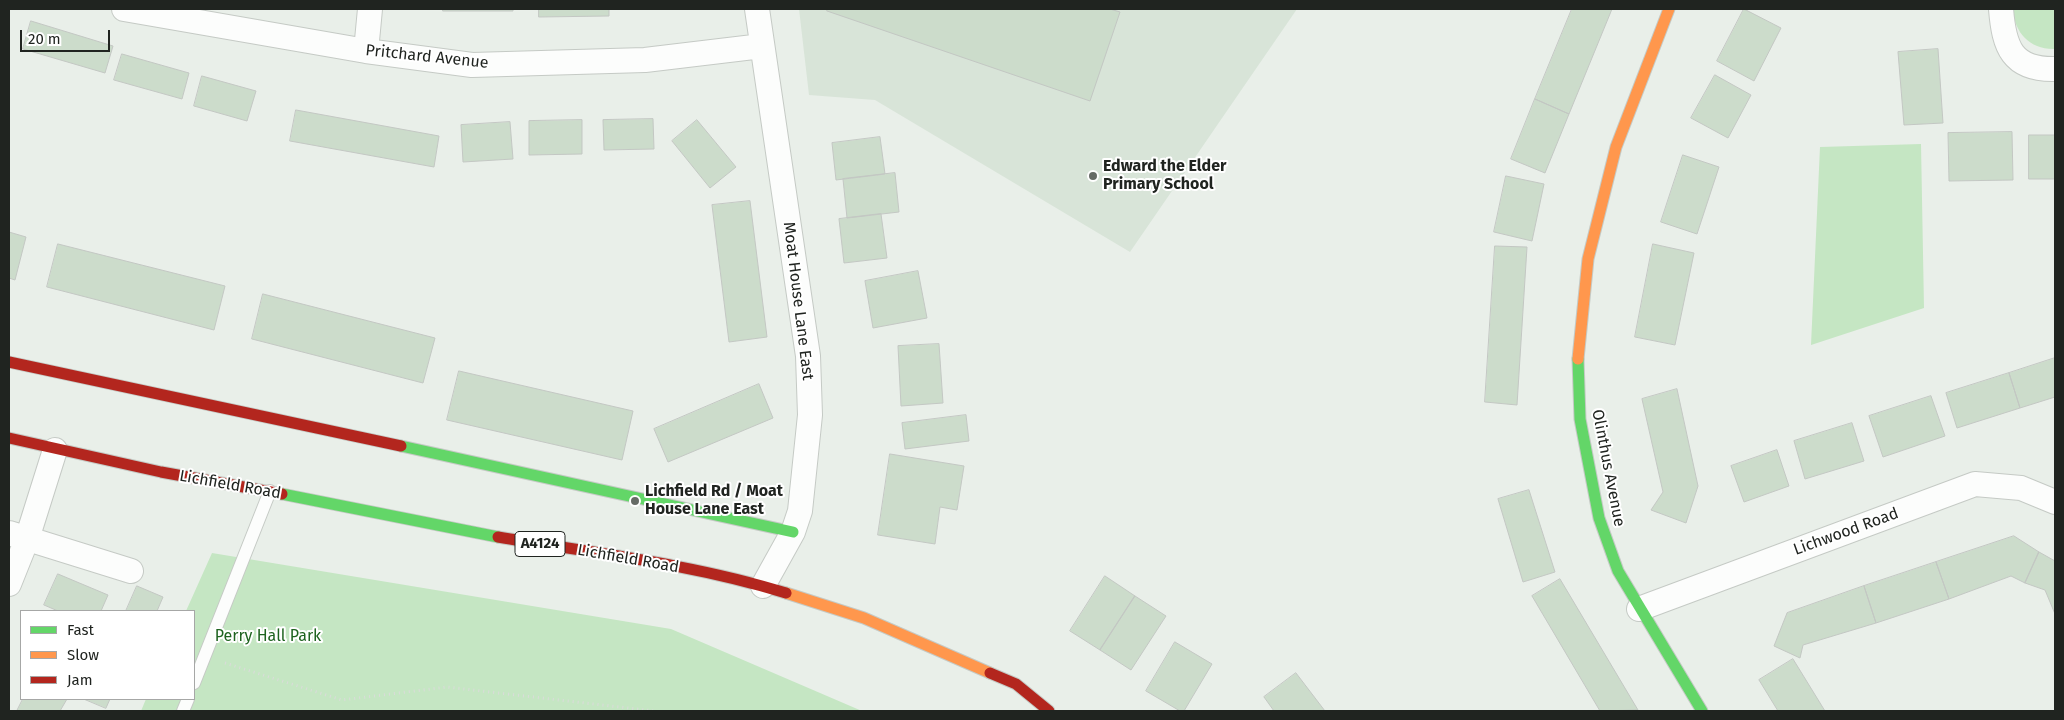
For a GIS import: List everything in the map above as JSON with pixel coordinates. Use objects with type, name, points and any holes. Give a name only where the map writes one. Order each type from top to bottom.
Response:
[{"type":"street","name":"Pritchard Avenue","points":[[124,9],[366,51],[472,65],[644,60],[762,46]]},
{"type":"street","points":[[366,51],[370,9]]},
{"type":"street","name":"Moat House Lane East","points":[[757,9],[808,356],[810,415],[800,511],[792,532],[763,586]]},
{"type":"street","name":"Olinthus Avenue","points":[[1669,9],[1616,147],[1588,260],[1578,345],[1580,418],[1599,518],[1618,571],[1639,609],[1702,711]]},
{"type":"street","points":[[2001,9],[2002,31],[2010,52],[2026,66],[2055,69]]},
{"type":"street","points":[[9,362],[792,532]]},
{"type":"street","name":"Lichfield Road","points":[[9,438],[54,450],[453,529],[666,565],[763,586],[864,618],[1016,684],[1049,711]]},
{"type":"street","points":[[9,584],[18,536],[54,450]]},
{"type":"street","name":"Lichwood Road","points":[[1639,609],[1975,484],[2020,488],[2055,502]]},
{"type":"street","points":[[18,536],[131,571]]},
{"type":"lane","points":[[195,680],[270,492]]},
{"type":"path","points":[[204,656],[342,700],[447,687],[654,711]]},
{"type":"shaded area","name":"Edward the Elder Primary School","points":[[799,9],[1297,9],[1130,252],[875,100],[809,95]]},
{"type":"green space","points":[[2013,9],[2055,9],[2055,49],[2038,47],[2025,38],[2017,26]]},
{"type":"green space","points":[[1921,144],[1924,308],[1811,345],[1820,147]]},
{"type":"green space","name":"Perry Hall Park","points":[[212,553],[671,629],[862,711],[141,711],[146,700],[195,700],[195,610],[186,610]]},
{"type":"building","points":[[443,9],[513,9],[513,11],[443,11]]},
{"type":"building","points":[[539,9],[609,9],[609,16],[539,17]]},
{"type":"building","points":[[828,9],[1110,9],[1120,12],[1090,101],[827,11]]},
{"type":"building","points":[[1572,9],[1612,9],[1569,114],[1535,99]]},
{"type":"building","points":[[1744,9],[1781,28],[1754,81],[1717,61]]},
{"type":"building","points":[[31,21],[113,46],[105,73],[23,49]]},
{"type":"building","points":[[1938,49],[1943,123],[1904,125],[1898,52]]},
{"type":"building","points":[[122,54],[189,73],[182,99],[114,80]]},
{"type":"building","points":[[1715,75],[1751,95],[1728,138],[1691,118]]},
{"type":"building","points":[[202,76],[256,91],[247,121],[194,106]]},
{"type":"building","points":[[1535,99],[1569,114],[1545,173],[1511,159]]},
{"type":"building","points":[[296,110],[439,136],[434,167],[290,141]]},
{"type":"building","points":[[653,119],[654,149],[604,150],[603,120]]},
{"type":"building","points":[[582,120],[582,154],[529,155],[529,121]]},
{"type":"building","points":[[697,120],[736,167],[710,188],[672,141]]},
{"type":"building","points":[[510,122],[513,159],[463,162],[461,125]]},
{"type":"building","points":[[2012,132],[2013,180],[1949,181],[1948,133]]},
{"type":"building","points":[[2029,135],[2055,135],[2055,179],[2029,179]]},
{"type":"building","points":[[880,137],[885,174],[836,180],[832,143]]},
{"type":"building","points":[[1683,155],[1719,167],[1697,234],[1661,222]]},
{"type":"building","points":[[895,173],[899,212],[847,218],[843,179]]},
{"type":"building","points":[[1506,176],[1544,184],[1532,241],[1494,232]]},
{"type":"building","points":[[750,201],[767,337],[729,342],[712,205]]},
{"type":"building","points":[[881,214],[887,258],[844,263],[839,219]]},
{"type":"building","points":[[9,232],[26,237],[15,280],[9,278]]},
{"type":"building","points":[[58,244],[225,286],[214,330],[47,287]]},
{"type":"building","points":[[1653,244],[1694,253],[1675,345],[1635,337]]},
{"type":"building","points":[[1495,246],[1527,247],[1517,405],[1485,402]]},
{"type":"building","points":[[918,271],[927,318],[873,328],[865,281]]},
{"type":"building","points":[[263,294],[435,338],[423,383],[252,339]]},
{"type":"building","points":[[939,344],[943,403],[901,406],[898,346]]},
{"type":"building","points":[[2055,358],[2055,397],[2020,408],[2009,373]]},
{"type":"building","points":[[459,371],[633,411],[622,460],[447,420]]},
{"type":"building","points":[[2009,373],[2020,408],[1957,428],[1946,393]]},
{"type":"building","points":[[759,384],[773,418],[668,462],[654,429]]},
{"type":"building","points":[[1677,389],[1698,486],[1686,523],[1651,510],[1663,492],[1642,399]]},
{"type":"building","points":[[1931,396],[1945,436],[1883,457],[1869,416]]},
{"type":"building","points":[[966,415],[969,441],[905,449],[902,423]]},
{"type":"building","points":[[1852,423],[1864,461],[1805,479],[1794,441]]},
{"type":"building","points":[[1777,450],[1789,486],[1744,502],[1731,466]]},
{"type":"building","points":[[890,454],[964,466],[957,510],[940,507],[935,544],[878,535]]},
{"type":"building","points":[[1529,490],[1555,572],[1523,582],[1498,499]]},
{"type":"building","points":[[2014,536],[2039,552],[2025,583],[2011,576],[1949,599],[1936,562]]},
{"type":"building","points":[[2039,552],[2055,561],[2055,614],[2045,590],[2025,583]]},
{"type":"building","points":[[1936,562],[1949,599],[1876,623],[1864,586]]},
{"type":"building","points":[[58,574],[108,595],[101,610],[56,610],[44,605]]},
{"type":"building","points":[[1105,576],[1135,596],[1100,650],[1070,631]]},
{"type":"building","points":[[1560,579],[1638,710],[1600,711],[1532,596]]},
{"type":"building","points":[[137,586],[163,597],[157,610],[126,610]]},
{"type":"building","points":[[1864,586],[1876,623],[1803,645],[1800,658],[1774,646],[1787,613]]},
{"type":"building","points":[[1135,596],[1166,616],[1131,670],[1100,650]]},
{"type":"building","points":[[1175,642],[1212,664],[1184,711],[1180,711],[1146,691]]},
{"type":"building","points":[[1793,659],[1825,711],[1778,711],[1759,680]]},
{"type":"building","points":[[1296,673],[1325,711],[1274,711],[1264,697]]},
{"type":"building","points":[[22,700],[66,700],[60,711],[17,711]]},
{"type":"building","points":[[86,700],[110,700],[106,708]]},
{"type":"traffic: fast","points":[[1578,359],[1580,419],[1599,518],[1618,571],[1702,711]]},
{"type":"traffic: fast","points":[[401,446],[793,532]]},
{"type":"traffic: fast","points":[[282,494],[498,537]]},
{"type":"traffic: slow","points":[[1578,359],[1588,259],[1616,147],[1669,9]]},
{"type":"traffic: slow","points":[[786,593],[864,618],[990,673]]},
{"type":"traffic: jam","points":[[9,362],[401,446]]},
{"type":"traffic: jam","points":[[9,438],[161,472],[282,494]]},
{"type":"traffic: jam","points":[[498,537],[679,567],[715,574],[786,593]]},
{"type":"traffic: jam","points":[[990,673],[1016,684],[1049,711]]},
{"type":"place","name":"Edward the Elder Primary School","points":[[1093,176]]},
{"type":"place","name":"Lichfield Rd / Moat House Lane East","points":[[635,501]]}]
